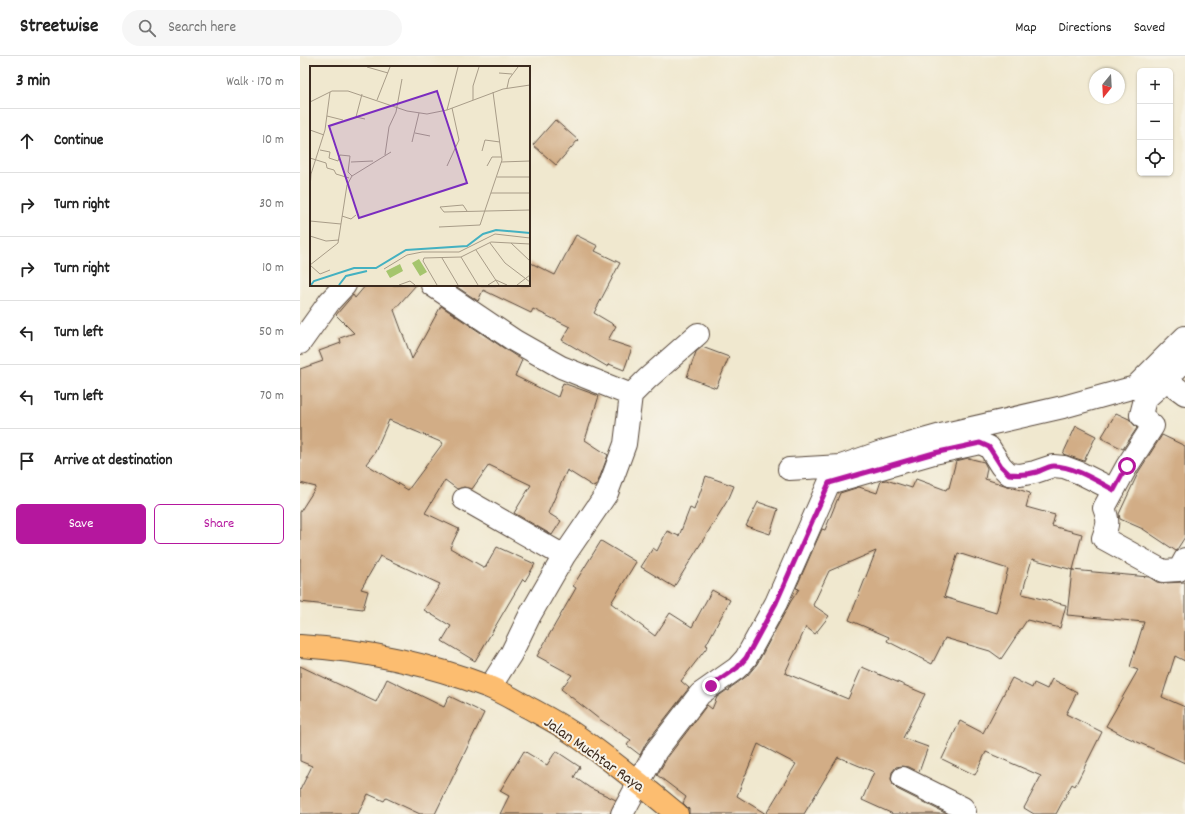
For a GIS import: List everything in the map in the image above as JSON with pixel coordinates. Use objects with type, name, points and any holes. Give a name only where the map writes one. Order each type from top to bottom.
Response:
[{"type":"highway","name":"Jalan Muchtar Raya","points":[[300,646],[404,661],[454,675],[488,687],[572,732],[639,782],[677,814]]},
{"type":"street","points":[[300,343],[330,301],[344,286]]},
{"type":"street","points":[[433,286],[515,341],[561,367],[631,395]]},
{"type":"street","points":[[488,687],[511,654],[530,615],[564,556],[607,493],[625,444],[631,395],[698,334]]},
{"type":"street","points":[[1185,337],[1140,393],[1141,415],[1153,426],[1127,466],[1104,508],[1108,519],[1108,526],[1103,538],[1163,571],[1179,570],[1185,559]]},
{"type":"street","points":[[622,814],[656,751],[700,694],[737,668],[746,658],[776,603],[829,483],[840,473],[884,451],[941,435],[1063,407],[1140,393],[1166,380],[1185,356]]},
{"type":"street","points":[[1166,380],[1185,394]]},
{"type":"street","points":[[789,470],[840,473],[980,443],[989,447],[1001,466],[1009,474],[1027,474],[1053,466],[1064,467],[1080,473],[1114,490]]},
{"type":"street","points":[[464,499],[564,556]]},
{"type":"street","points":[[903,778],[963,808],[965,814]]},
{"type":"building","points":[[555,120],[578,140],[556,165],[533,145]]},
{"type":"building","points":[[576,235],[598,246],[595,251],[620,263],[594,313],[616,326],[608,340],[632,348],[624,370],[609,364],[608,367],[562,340],[570,327],[533,309],[531,313],[483,290],[478,301],[456,286],[530,286],[530,262],[555,275]]},
{"type":"building","points":[[365,286],[415,286],[394,310],[412,359],[441,306],[522,360],[515,376],[558,397],[563,383],[599,396],[585,440],[608,455],[598,482],[594,487],[567,470],[548,513],[561,521],[552,535],[514,513],[531,485],[489,465],[472,489],[464,487],[457,489],[445,480],[425,513],[459,529],[450,548],[485,568],[497,547],[535,564],[525,581],[523,579],[475,661],[442,641],[451,626],[424,610],[440,584],[380,556],[361,589],[368,591],[363,609],[300,602],[300,512],[316,487],[300,483],[300,369],[323,361],[319,351],[341,343],[340,338],[354,333],[336,315],[353,295],[355,298]],"holes":[[[389,420],[443,443],[408,490],[366,464],[375,452]]]},
{"type":"building","points":[[702,347],[729,357],[716,388],[687,377],[696,352]]},
{"type":"building","points":[[1116,413],[1129,419],[1137,428],[1123,449],[1101,438]]},
{"type":"building","points":[[1076,426],[1096,436],[1084,461],[1063,454]]},
{"type":"building","points":[[1162,435],[1185,446],[1185,537],[1176,551],[1143,529],[1120,519],[1119,514],[1139,471]]},
{"type":"building","points":[[968,458],[984,462],[987,468],[985,479],[1030,493],[1026,507],[1055,515],[1052,526],[1082,534],[1073,570],[1032,559],[1022,594],[1066,605],[1060,628],[1027,620],[1001,659],[990,651],[945,638],[932,664],[887,641],[889,637],[849,620],[876,551],[829,571],[813,605],[829,616],[815,634],[806,627],[785,673],[848,699],[862,667],[925,694],[903,738],[928,747],[919,772],[909,767],[896,767],[892,772],[891,779],[893,785],[897,789],[947,814],[893,814],[862,800],[874,772],[838,757],[804,814],[766,814],[689,814],[689,809],[683,803],[686,797],[657,775],[667,758],[707,705],[712,709],[717,697],[727,690],[729,691],[730,688],[747,676],[757,664],[799,589],[796,588],[822,529],[825,530],[840,493],[859,487],[877,493],[881,481],[886,480],[912,488],[916,479],[946,490],[949,488],[956,461]],"holes":[[[958,553],[1008,569],[996,613],[944,597]],[[758,744],[796,764],[766,814],[737,796]]]},
{"type":"building","points":[[706,476],[734,486],[729,498],[674,587],[641,567],[653,548],[657,551],[667,531],[679,536],[690,508],[694,510]]},
{"type":"building","points":[[758,502],[778,509],[770,534],[746,526]]},
{"type":"building","points":[[601,541],[636,562],[611,603],[655,636],[670,613],[692,627],[712,590],[730,600],[706,645],[708,646],[681,681],[689,688],[646,743],[640,755],[627,745],[631,740],[599,719],[561,689],[572,675],[537,656],[576,588],[573,586]]},
{"type":"building","points":[[1072,570],[1149,577],[1157,582],[1163,583],[1185,582],[1185,661],[1175,656],[1162,697],[1185,707],[1185,763],[1124,736],[1106,726],[1138,670],[1130,667],[1144,622],[1067,615]]},
{"type":"building","points":[[300,666],[376,702],[387,679],[444,707],[449,696],[484,713],[435,814],[420,814],[386,798],[384,801],[368,794],[358,814],[300,814],[300,790],[312,766],[300,761]]},
{"type":"building","points":[[1012,678],[1032,688],[1034,683],[1047,689],[1052,679],[1077,692],[1066,714],[1102,732],[1075,786],[1072,784],[1056,814],[1034,814],[1024,808],[1041,776],[986,752],[975,775],[942,759],[960,721],[983,733]]},
{"type":"building","points":[[524,751],[547,765],[556,751],[580,767],[574,777],[590,788],[616,800],[610,814],[500,814],[509,796],[500,791]]},
{"type":"route","points":[[711,686],[737,668],[746,658],[776,603],[829,483],[934,453],[980,443],[989,447],[1001,466],[1009,474],[1020,475],[1053,466],[1064,467],[1080,473],[1114,490],[1127,466]]}]
